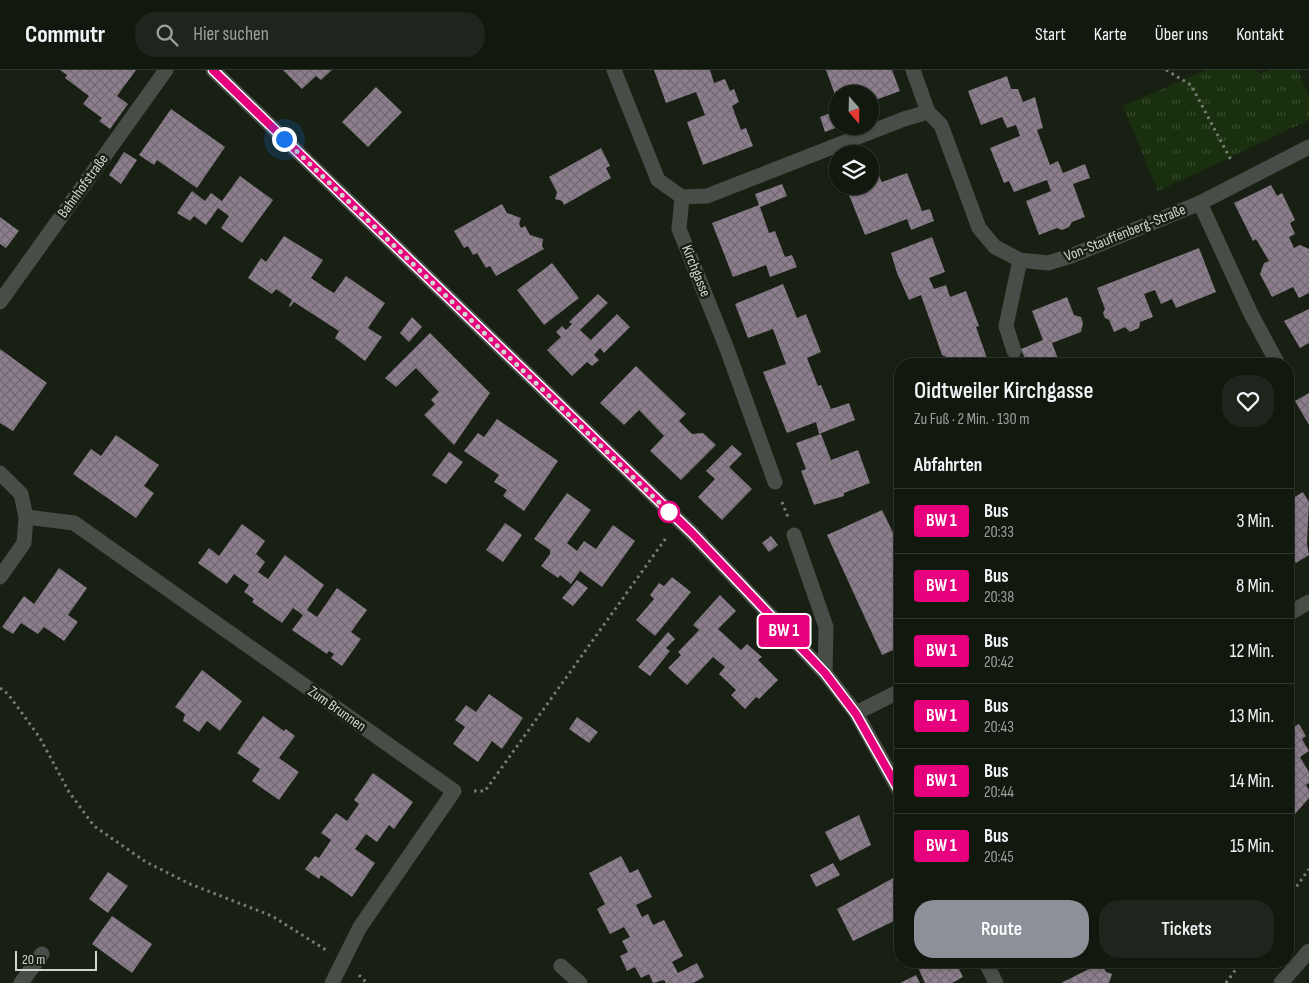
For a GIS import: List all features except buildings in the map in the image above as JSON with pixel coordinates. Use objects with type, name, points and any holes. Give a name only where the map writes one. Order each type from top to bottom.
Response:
[{"type":"street","name":"Bahnhofstraße","points":[[0,302],[166,70]]},
{"type":"street","points":[[213,70],[678,520],[825,673],[856,714],[894,781]]},
{"type":"street","points":[[614,70],[658,180],[682,197],[707,196],[904,119],[928,112]]},
{"type":"street","name":"Von-Stauffenberg-Straße","points":[[913,70],[928,112],[941,125],[979,228],[995,247],[1020,260],[1048,263],[1071,256],[1200,203],[1309,147]]},
{"type":"street","name":"Kirchgasse","points":[[682,197],[679,229],[775,482]]},
{"type":"street","name":"Von-Stauffenberg-Straße","points":[[1200,203],[1251,314],[1275,358]]},
{"type":"street","points":[[1014,351],[1006,326],[1020,260]]},
{"type":"street","points":[[0,473],[21,494],[26,517],[24,542],[0,577]]},
{"type":"street","name":"Zum Brunnen","points":[[26,517],[74,522],[454,791]]},
{"type":"street","points":[[794,535],[826,627],[825,673]]},
{"type":"street","points":[[1294,611],[1309,602]]},
{"type":"street","points":[[856,714],[894,694]]},
{"type":"street","points":[[332,983],[360,927],[454,791]]},
{"type":"street","points":[[1281,983],[1309,951]]},
{"type":"street","points":[[21,983],[42,954]]},
{"type":"street","points":[[561,966],[580,983]]},
{"type":"street","points":[[988,968],[996,983]]},
{"type":"path","points":[[1166,70],[1191,85],[1242,182]]},
{"type":"path","points":[[775,482],[794,535]]},
{"type":"path","points":[[454,791],[485,791],[678,520]]},
{"type":"path","points":[[0,688],[8,694],[40,738],[69,792],[94,826],[146,862],[190,884],[272,916],[344,962]]},
{"type":"path","points":[[1294,889],[1309,869]]},
{"type":"path","points":[[1226,983],[1237,968]]},
{"type":"green space","points":[[1206,70],[1257,70],[1259,74],[1269,70],[1298,70],[1309,97],[1309,120],[1158,191],[1123,106]]},
{"type":"bus line","points":[[213,70],[692,533],[825,673],[856,714],[894,781]]},
{"type":"route","points":[[284,139],[669,512]]}]
